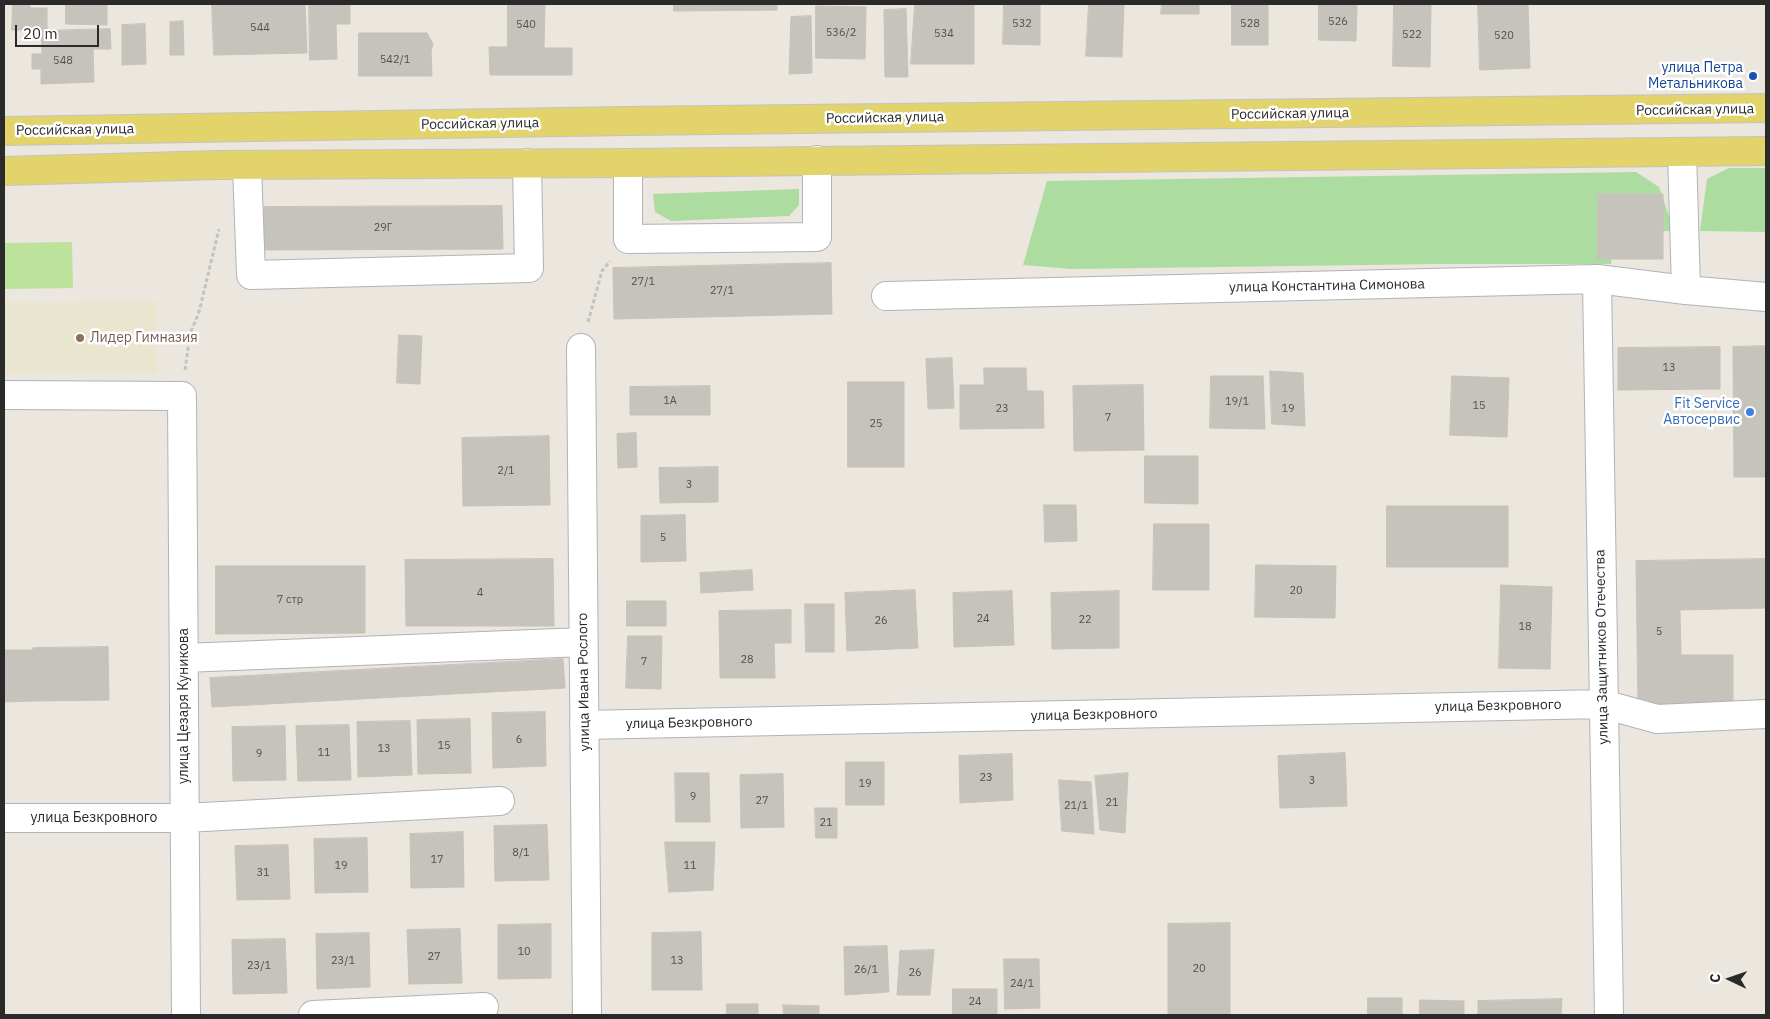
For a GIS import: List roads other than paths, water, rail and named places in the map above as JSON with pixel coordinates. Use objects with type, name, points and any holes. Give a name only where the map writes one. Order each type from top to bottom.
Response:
[{"type":"main road","name":"Российская улица","points":[[4,131],[627,121],[1766,108]]},
{"type":"main road","points":[[4,171],[247,165],[628,163],[1766,150]]},
{"type":"street","points":[[1682,152],[1686,290]]},
{"type":"street","points":[[628,163],[628,239],[817,237],[817,160]]},
{"type":"street","points":[[247,165],[250,275],[529,268],[527,163]]},
{"type":"street","name":"улица Константина Симонова","points":[[886,296],[1597,279],[1686,290],[1766,297]]},
{"type":"street","name":"улица Защитников Отечества","points":[[1597,279],[1609,1015]]},
{"type":"street","name":"улица Ивана Рослого","points":[[581,348],[573,401],[583,642],[587,1015]]},
{"type":"street","name":"улица Цезаря Куникова","points":[[4,395],[182,396],[186,1015]]},
{"type":"street","points":[[184,658],[583,642]]},
{"type":"street","name":"улица Безкровного","points":[[584,725],[1603,704],[1657,718],[1766,714]]},
{"type":"street","name":"улица Безкровного","points":[[4,818],[184,818],[500,801]]},
{"type":"street","points":[[313,1015],[484,1007]]},
{"type":"place","name":"улица Петра Метальникова","points":[[1753,76]]},
{"type":"place","name":"Лидер Гимназия","points":[[80,338]]},
{"type":"place","name":"Fit Service Автосервис","points":[[1750,412]]}]
